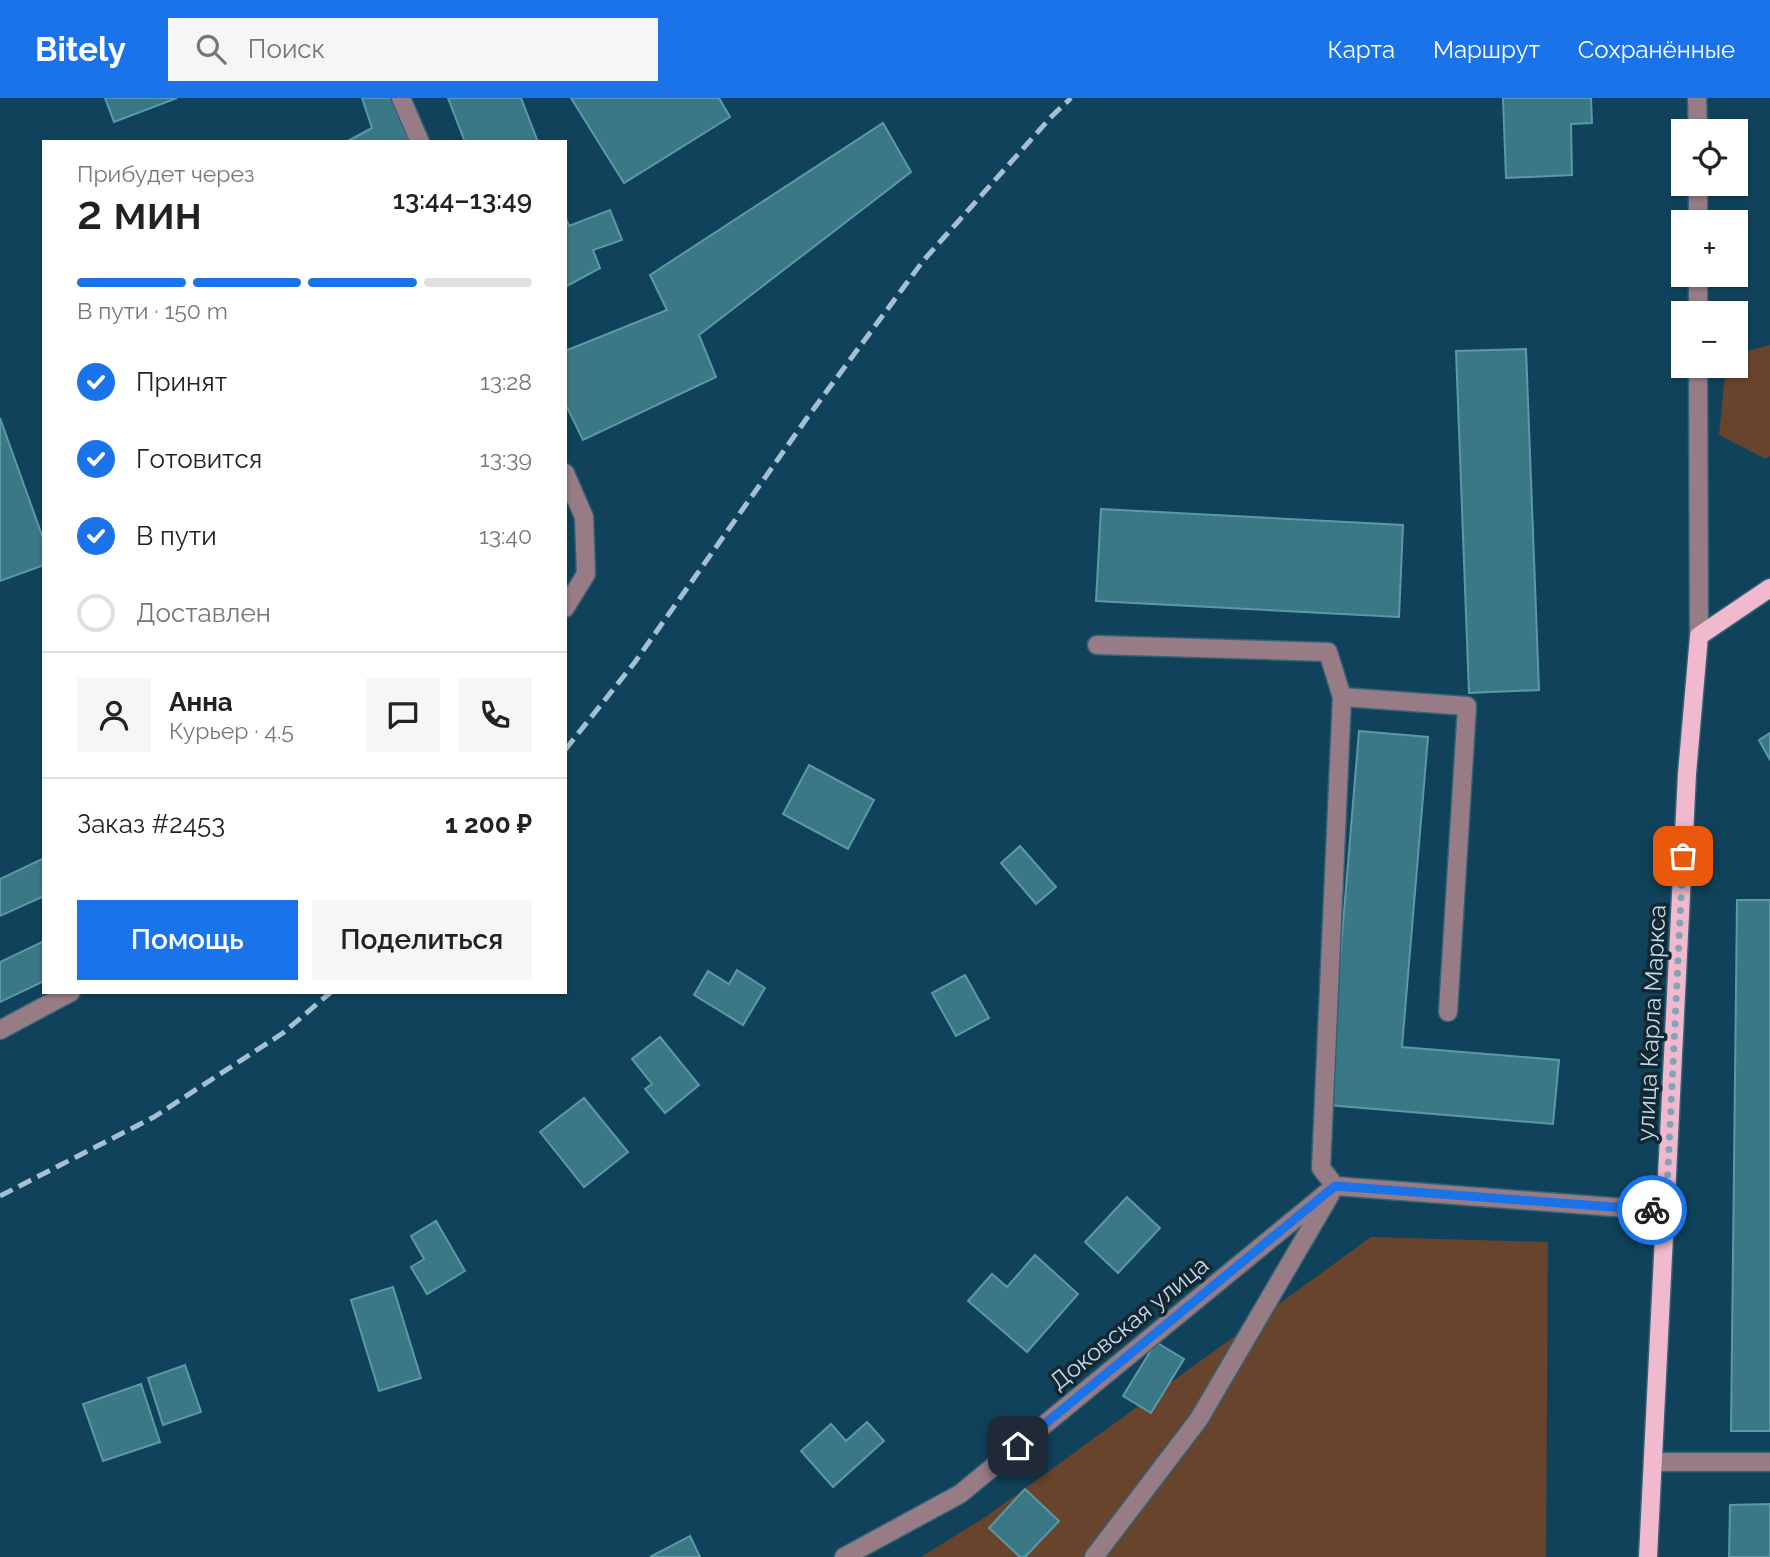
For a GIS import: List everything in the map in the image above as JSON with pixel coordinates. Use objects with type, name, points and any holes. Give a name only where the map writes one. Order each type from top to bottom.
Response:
[{"type":"main road","points":[[1699,636],[1770,588]]},
{"type":"main road","name":"улица Карла Маркса","points":[[1648,1557],[1687,774],[1699,636]]},
{"type":"street","points":[[401,98],[419,140]]},
{"type":"street","points":[[1698,98],[1698,119]]},
{"type":"street","name":"улица Карла Маркса","points":[[1698,378],[1699,636]]},
{"type":"street","points":[[567,478],[584,517],[586,574],[567,605]]},
{"type":"street","points":[[1097,645],[1328,652],[1342,697],[1321,1168],[1335,1186],[1666,1211]]},
{"type":"street","points":[[1342,697],[1467,706],[1448,1012]]},
{"type":"street","points":[[0,1030],[67,994]]},
{"type":"street","points":[[1094,1557],[1199,1419],[1335,1186]]},
{"type":"street","name":"Доковская улица","points":[[844,1557],[960,1493],[1335,1186]]},
{"type":"street","points":[[1653,1462],[1770,1462]]},
{"type":"shaded area","points":[[1770,345],[1770,456],[1766,459],[1719,435],[1725,378],[1748,378],[1748,351]]},
{"type":"shaded area","points":[[1371,1237],[1548,1242],[1546,1557],[921,1557],[987,1516]]},
{"type":"building","points":[[105,98],[177,98],[114,122]]},
{"type":"building","points":[[362,98],[391,98],[408,140],[350,140],[372,128]]},
{"type":"building","points":[[448,98],[521,98],[537,140],[464,140]]},
{"type":"building","points":[[571,98],[719,98],[730,117],[624,183]]},
{"type":"building","points":[[1503,98],[1591,98],[1592,123],[1571,124],[1572,175],[1506,178]]},
{"type":"building","points":[[883,123],[911,172],[699,335],[716,377],[583,440],[567,407],[567,350],[667,310],[650,275]]},
{"type":"building","points":[[610,210],[622,240],[593,250],[600,268],[567,286],[567,221],[569,226]]},
{"type":"building","points":[[1526,349],[1539,690],[1469,693],[1456,351]]},
{"type":"building","points":[[0,418],[42,535],[42,566],[0,581]]},
{"type":"building","points":[[1101,509],[1403,525],[1399,617],[1096,601]]},
{"type":"building","points":[[1359,731],[1428,737],[1402,1047],[1559,1060],[1553,1124],[1328,1105]]},
{"type":"building","points":[[1770,733],[1770,760],[1759,740]]},
{"type":"building","points":[[809,765],[874,800],[848,849],[783,814]]},
{"type":"building","points":[[1020,846],[1056,887],[1036,904],[1001,863]]},
{"type":"building","points":[[42,859],[42,897],[0,916],[0,879]]},
{"type":"building","points":[[1737,900],[1770,900],[1770,1431],[1731,1431]]},
{"type":"building","points":[[42,942],[42,982],[0,1002],[0,962]]},
{"type":"building","points":[[737,970],[765,988],[743,1025],[694,995],[708,971],[729,984]]},
{"type":"building","points":[[965,975],[989,1018],[956,1036],[932,993]]},
{"type":"building","points":[[660,1037],[699,1085],[665,1113],[645,1089],[652,1084],[632,1059]]},
{"type":"building","points":[[584,1098],[628,1152],[584,1187],[540,1132]]},
{"type":"building","points":[[1127,1197],[1160,1228],[1118,1273],[1085,1242]]},
{"type":"building","points":[[436,1221],[465,1271],[427,1294],[411,1267],[424,1259],[411,1236]]},
{"type":"building","points":[[1035,1255],[1078,1294],[1027,1352],[968,1301],[992,1274],[1007,1287]]},
{"type":"building","points":[[393,1287],[421,1378],[379,1391],[351,1300]]},
{"type":"building","points":[[1156,1342],[1184,1359],[1151,1413],[1123,1396]]},
{"type":"building","points":[[185,1365],[201,1412],[163,1425],[148,1378]]},
{"type":"building","points":[[141,1384],[160,1442],[103,1461],[83,1404]]},
{"type":"building","points":[[867,1422],[884,1441],[833,1487],[801,1451],[831,1424],[846,1441]]},
{"type":"building","points":[[1025,1489],[1059,1521],[1025,1557],[1020,1557],[989,1528]]},
{"type":"building","points":[[1770,1504],[1770,1557],[1729,1557],[1730,1505]]},
{"type":"building","points":[[690,1536],[700,1557],[650,1557]]},
{"type":"railway","points":[[567,747],[635,662],[807,418],[923,261],[1071,98]]},
{"type":"railway","points":[[0,1196],[154,1117],[283,1033],[329,994]]},
{"type":"way so far","points":[[1652,1210],[1666,1211],[1683,856]]},
{"type":"route","points":[[1018,1446],[1335,1186],[1652,1210]]}]
